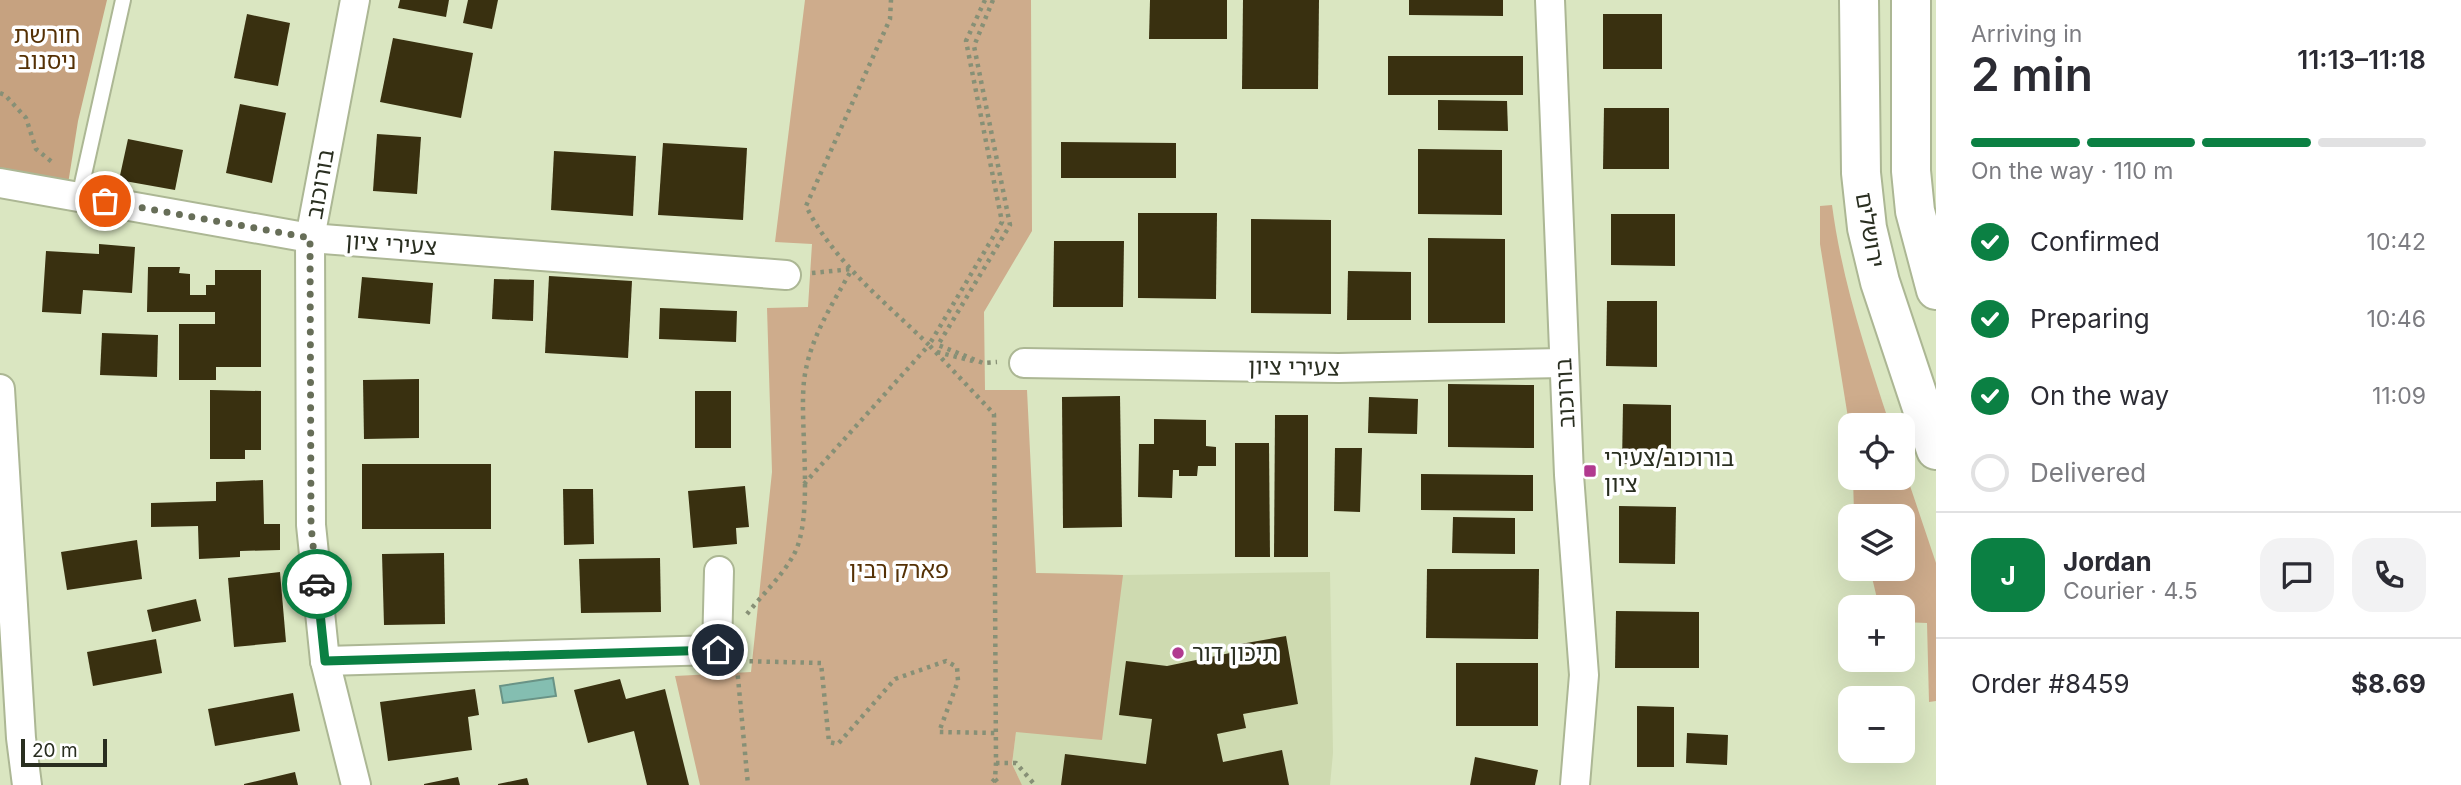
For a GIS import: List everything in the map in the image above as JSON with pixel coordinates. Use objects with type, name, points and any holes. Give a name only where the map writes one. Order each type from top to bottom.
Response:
[{"type":"main road","name":"ירושלים","points":[[1859,0],[1861,173],[1867,228],[1880,282],[1936,450]]},
{"type":"main road","name":"ירושלים","points":[[1911,0],[1911,171],[1915,211],[1936,290]]},
{"type":"street","name":"בורוכוב","points":[[355,0],[310,238],[311,525],[325,661],[356,785]]},
{"type":"street","name":"בורוכוב","points":[[1550,0],[1563,363],[1584,675],[1575,785]]},
{"type":"street","name":"צעירי ציון","points":[[0,183],[82,186],[310,238],[786,275]]},
{"type":"street","name":"צעירי ציון","points":[[1024,363],[1339,368],[1563,363]]},
{"type":"street","points":[[0,389],[7,605],[27,785]]},
{"type":"street","points":[[325,661],[718,650],[719,571]]},
{"type":"lane","points":[[82,186],[123,0]]},
{"type":"path","points":[[891,0],[890,19],[806,206],[816,226],[852,269],[937,352],[994,414],[996,763],[995,779],[989,785]]},
{"type":"path","points":[[804,484],[929,345],[1002,222],[966,41],[985,0]]},
{"type":"path","points":[[993,0],[974,46],[1010,225],[938,345],[983,363],[1024,363]]},
{"type":"path","points":[[0,93],[26,118],[36,149],[82,186]]},
{"type":"path","points":[[786,275],[852,269]]},
{"type":"path","points":[[747,615],[794,555],[802,527],[804,379],[816,333],[852,269]]},
{"type":"path","points":[[937,352],[983,364],[1024,363]]},
{"type":"path","points":[[739,650],[737,661],[748,785]]},
{"type":"path","points":[[737,661],[821,663],[829,742],[838,744],[895,679],[946,661],[957,667],[958,681],[939,732],[996,733]]},
{"type":"path","points":[[996,763],[1016,763],[1035,785]]},
{"type":"path","points":[[995,779],[1000,785]]},
{"type":"shaded area","name":"תיכון דור","points":[[1330,572],[1333,753],[1330,785],[1022,785],[1012,764],[1036,573],[1123,575]]},
{"type":"green space","name":"חורשת ניסנוב","points":[[0,0],[107,0],[78,121],[68,184],[0,170]]},
{"type":"green space","name":"פארק רבין","points":[[805,0],[1031,0],[1032,231],[984,312],[985,390],[1027,390],[1036,573],[1123,575],[1102,740],[1016,732],[1012,764],[1022,785],[700,785],[675,676],[751,672],[772,472],[767,308],[808,307],[812,244],[775,242]]},
{"type":"green space","points":[[1832,205],[1848,289],[1886,413],[1847,413],[1820,244],[1820,206]]},
{"type":"green space","points":[[1853,490],[1911,490],[1936,563],[1936,701],[1929,702],[1927,623],[1915,623],[1915,595],[1876,595],[1873,581],[1915,581],[1915,504],[1854,504]]},
{"type":"water","points":[[553,678],[556,696],[503,703],[500,686]]},
{"type":"building","points":[[400,0],[449,0],[446,17],[398,8]]},
{"type":"building","points":[[468,0],[498,0],[492,29],[463,23]]},
{"type":"building","points":[[1150,0],[1227,0],[1227,39],[1149,39]]},
{"type":"building","points":[[1243,0],[1319,0],[1318,89],[1242,89]]},
{"type":"building","points":[[1409,0],[1503,0],[1503,16],[1409,15]]},
{"type":"building","points":[[247,14],[290,23],[278,86],[234,78]]},
{"type":"building","points":[[1603,14],[1662,14],[1662,69],[1603,69]]},
{"type":"building","points":[[393,38],[473,53],[461,118],[380,102]]},
{"type":"building","points":[[1388,56],[1523,56],[1523,95],[1388,95]]},
{"type":"building","points":[[1438,100],[1507,101],[1508,131],[1438,130]]},
{"type":"building","points":[[240,104],[286,113],[272,183],[226,173]]},
{"type":"building","points":[[1604,108],[1669,108],[1669,169],[1603,169]]},
{"type":"building","points":[[377,134],[421,137],[417,194],[373,191]]},
{"type":"building","points":[[128,139],[183,150],[175,190],[119,180]]},
{"type":"building","points":[[1061,142],[1176,143],[1176,178],[1061,178]]},
{"type":"building","points":[[663,143],[747,148],[743,220],[658,215]]},
{"type":"building","points":[[1418,149],[1502,150],[1502,215],[1418,214]]},
{"type":"building","points":[[554,151],[636,156],[633,216],[551,210]]},
{"type":"building","points":[[1138,213],[1217,213],[1216,299],[1138,298]]},
{"type":"building","points":[[1611,214],[1675,214],[1675,266],[1611,265]]},
{"type":"building","points":[[1251,219],[1331,220],[1331,314],[1251,313]]},
{"type":"building","points":[[1428,238],[1505,239],[1505,323],[1428,323]]},
{"type":"building","points":[[1054,241],[1124,241],[1123,307],[1053,307]]},
{"type":"building","points":[[99,244],[135,247],[132,293],[83,290],[81,314],[42,312],[46,251],[99,254]]},
{"type":"building","points":[[148,267],[180,267],[179,273],[190,274],[190,295],[206,295],[206,285],[215,285],[215,270],[261,270],[261,367],[216,367],[216,380],[179,380],[179,324],[215,324],[215,312],[147,312]]},
{"type":"building","points":[[1348,271],[1411,272],[1411,320],[1347,320]]},
{"type":"building","points":[[549,276],[632,281],[628,358],[545,353]]},
{"type":"building","points":[[362,277],[433,283],[430,324],[358,318]]},
{"type":"building","points":[[494,279],[534,280],[533,321],[492,319]]},
{"type":"building","points":[[1607,301],[1657,301],[1657,367],[1606,366]]},
{"type":"building","points":[[660,308],[737,311],[736,342],[659,339]]},
{"type":"building","points":[[102,333],[158,335],[157,377],[100,375]]},
{"type":"building","points":[[419,379],[419,438],[364,439],[363,380]]},
{"type":"building","points":[[1448,384],[1534,385],[1534,448],[1448,447]]},
{"type":"building","points":[[210,390],[261,391],[261,450],[245,450],[245,459],[210,459]]},
{"type":"building","points":[[695,391],[731,391],[731,448],[695,448]]},
{"type":"building","points":[[1120,396],[1122,527],[1063,528],[1062,397]]},
{"type":"building","points":[[1369,397],[1418,399],[1417,434],[1368,433]]},
{"type":"building","points":[[1623,404],[1671,405],[1671,465],[1622,464]]},
{"type":"building","points":[[1275,415],[1308,415],[1308,557],[1274,557]]},
{"type":"building","points":[[1154,419],[1206,420],[1206,446],[1216,447],[1216,466],[1198,466],[1197,476],[1179,476],[1179,470],[1173,470],[1172,498],[1138,497],[1139,444],[1154,444]]},
{"type":"building","points":[[1235,443],[1269,443],[1270,557],[1235,557]]},
{"type":"building","points":[[1335,448],[1362,448],[1360,512],[1334,511]]},
{"type":"building","points":[[362,464],[491,464],[491,529],[362,529]]},
{"type":"building","points":[[1421,474],[1533,475],[1533,511],[1421,510]]},
{"type":"building","points":[[263,480],[264,524],[280,524],[280,550],[240,551],[240,557],[199,559],[198,526],[151,527],[151,503],[216,501],[216,482]]},
{"type":"building","points":[[745,486],[749,527],[736,528],[737,544],[693,548],[688,491]]},
{"type":"building","points":[[563,489],[593,489],[594,544],[564,545]]},
{"type":"building","points":[[1619,506],[1676,507],[1675,564],[1619,563]]},
{"type":"building","points":[[1453,517],[1515,518],[1515,554],[1452,553]]},
{"type":"building","points":[[137,540],[142,579],[67,590],[61,552]]},
{"type":"building","points":[[444,553],[445,624],[384,625],[382,554]]},
{"type":"building","points":[[660,558],[661,612],[581,613],[579,559]]},
{"type":"building","points":[[1427,569],[1539,569],[1538,639],[1426,638]]},
{"type":"building","points":[[280,572],[286,642],[234,647],[228,578]]},
{"type":"building","points":[[196,599],[201,621],[152,632],[147,610]]},
{"type":"building","points":[[1616,611],[1699,612],[1699,668],[1615,668]]},
{"type":"building","points":[[1286,636],[1298,704],[1243,714],[1246,728],[1217,734],[1223,762],[1282,750],[1289,785],[1061,785],[1065,754],[1146,764],[1152,719],[1119,715],[1126,661],[1167,666],[1230,653],[1229,646]]},
{"type":"building","points":[[156,639],[162,673],[93,686],[87,652]]},
{"type":"building","points":[[1456,663],[1538,663],[1538,726],[1456,726]]},
{"type":"building","points":[[620,679],[626,699],[665,689],[689,785],[647,785],[634,731],[588,743],[574,690]]},
{"type":"building","points":[[475,689],[479,715],[468,717],[472,750],[388,761],[380,702]]},
{"type":"building","points":[[293,693],[300,731],[215,746],[208,709]]},
{"type":"building","points":[[1637,706],[1674,707],[1674,767],[1637,767]]},
{"type":"building","points":[[1687,733],[1728,735],[1727,765],[1686,763]]},
{"type":"building","points":[[1475,757],[1538,770],[1535,785],[1470,785]]},
{"type":"building","points":[[295,772],[298,785],[244,785],[244,784]]},
{"type":"building","points":[[458,777],[460,785],[424,785],[424,784]]},
{"type":"building","points":[[527,778],[529,785],[498,785],[498,784]]},
{"type":"way so far","points":[[105,201],[310,238],[311,525],[317,584]]},
{"type":"place","name":"בורוכוב/צעירי ציון","points":[[1590,471]]},
{"type":"place","name":"תיכון דור","points":[[1178,653]]},
{"type":"route","points":[[317,584],[325,661],[718,650]]}]
